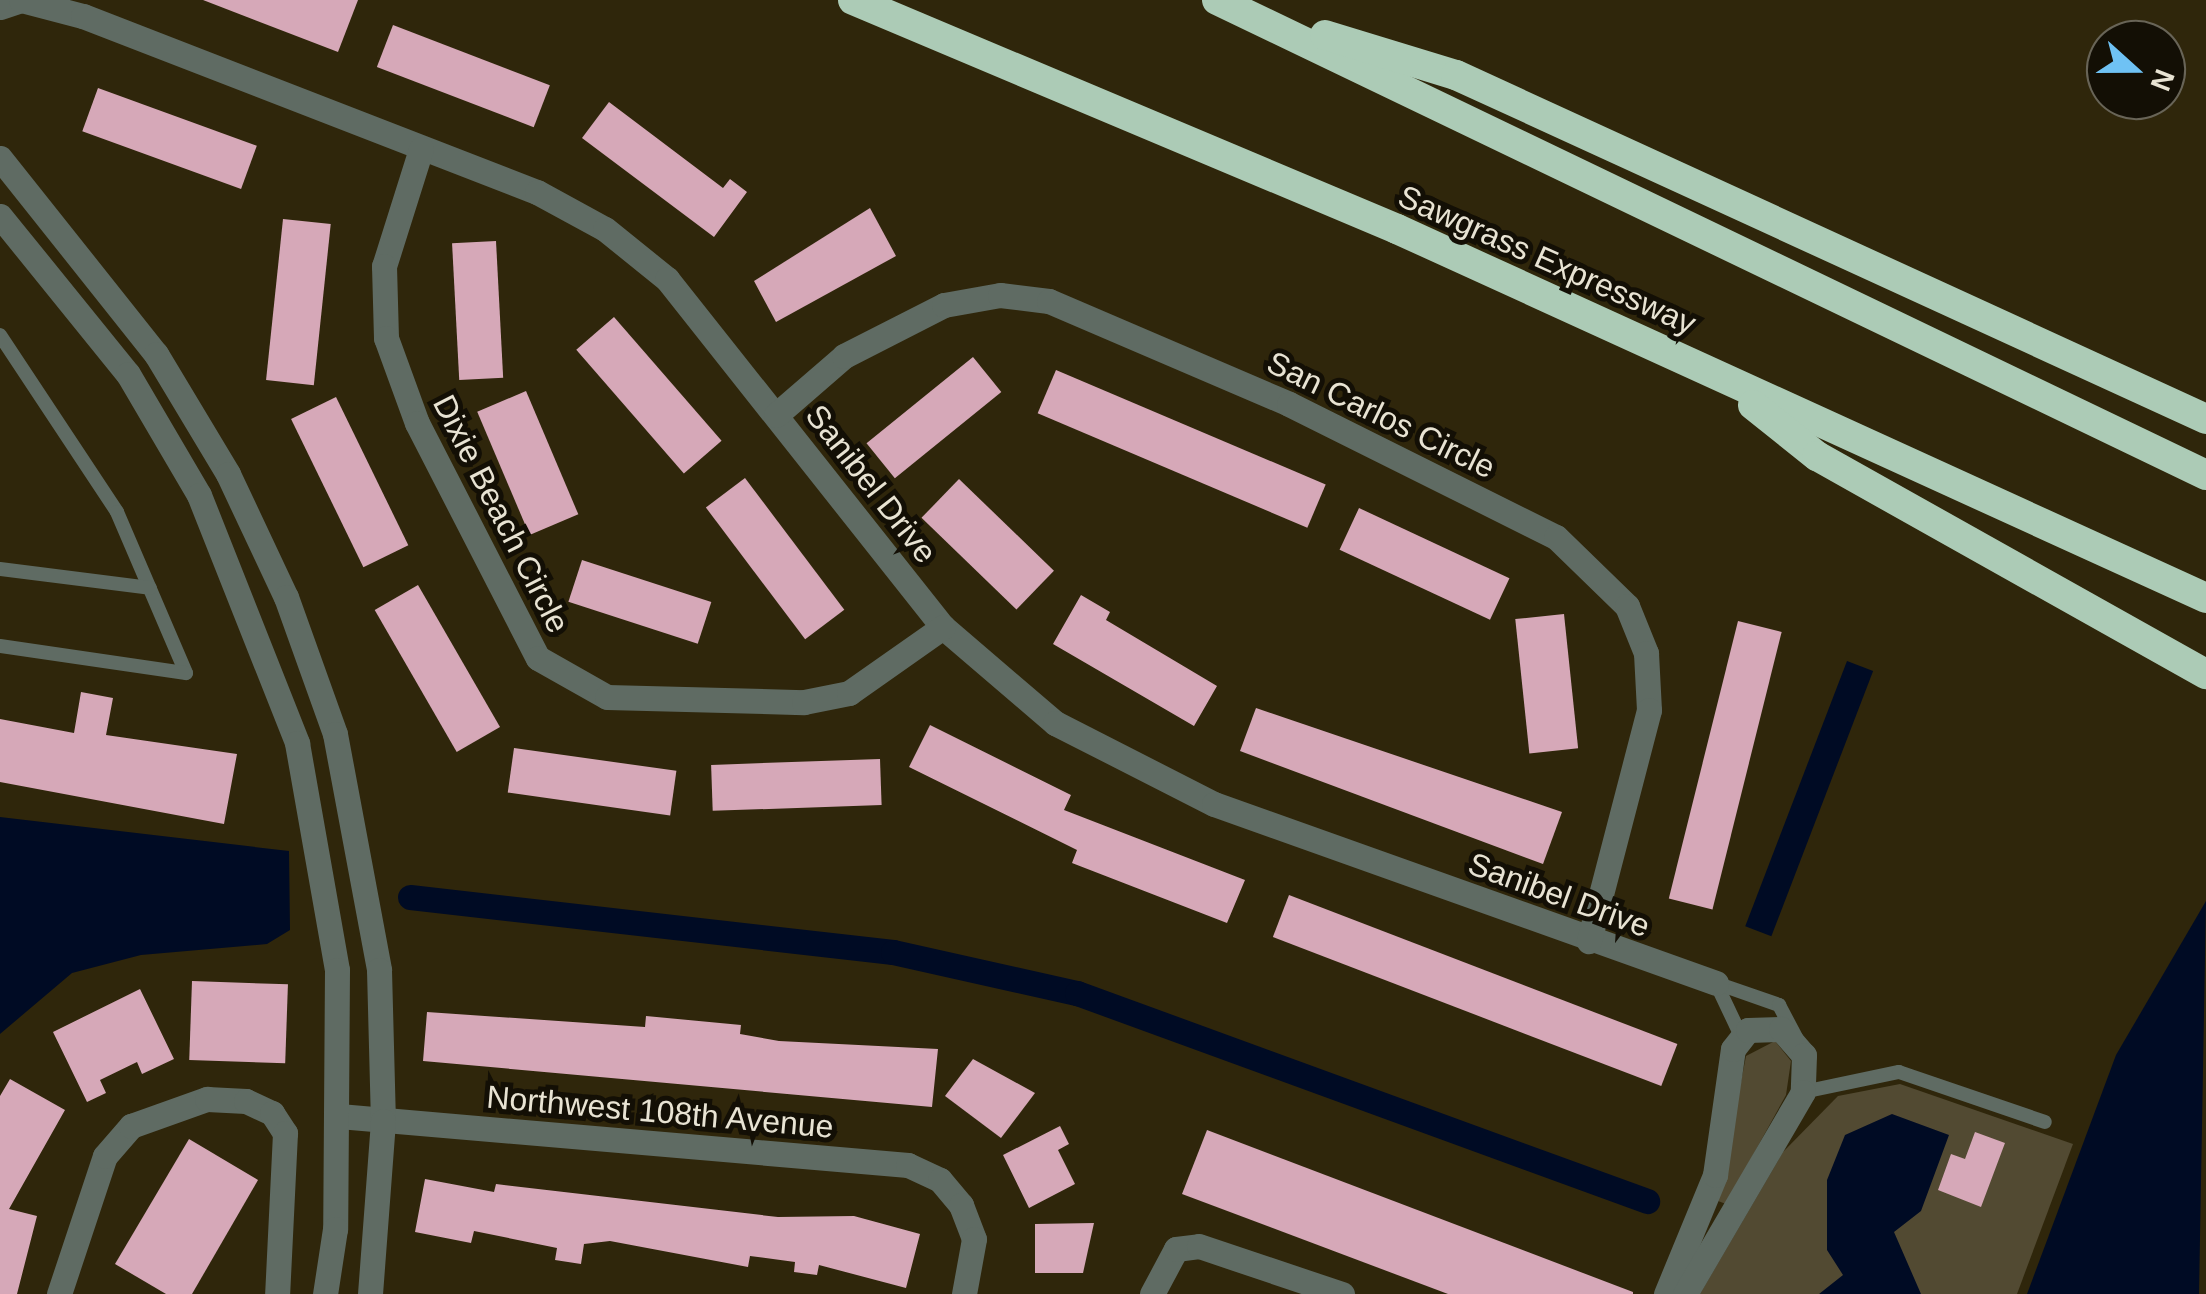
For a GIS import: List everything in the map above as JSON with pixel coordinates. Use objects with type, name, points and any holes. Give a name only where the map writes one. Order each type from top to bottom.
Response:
[{"type":"highway","name":"Sawgrass Expressway","points":[[853,0],[1712,372],[2206,598]]},
{"type":"highway","points":[[1217,0],[1278,25],[2206,475]]},
{"type":"highway","points":[[1278,25],[1456,75],[2206,419]]},
{"type":"highway","points":[[1712,372],[1817,456],[2206,674]]},
{"type":"street","name":"Sanibel Drive","points":[[0,6],[21,0],[83,16],[421,149],[605,229],[666,279],[943,626],[1055,724],[1131,767],[1589,942],[1716,983]]},
{"type":"street","name":"Dixie Beach Circle","points":[[421,149],[384,266],[386,338],[425,440],[538,658],[608,698],[804,702],[849,692],[943,626]]},
{"type":"street","points":[[0,158],[156,354],[228,474],[286,597],[336,734],[361,848],[379,970],[383,1121],[370,1294]]},
{"type":"street","points":[[0,216],[128,374],[199,495],[296,742],[322,854],[337,970],[339,1116],[325,1294]]},
{"type":"street","name":"San Carlos Circle","points":[[776,415],[844,356],[944,304],[1000,295],[1049,302],[1289,404],[1556,538],[1627,606],[1646,653],[1649,710],[1589,942]]},
{"type":"street","points":[[1666,1294],[1704,1214],[1718,1106],[1740,1036],[1768,1026],[1798,1042],[1803,1092],[1685,1294]]},
{"type":"street","points":[[59,1294],[105,1156],[130,1126],[207,1099],[246,1102],[272,1114],[285,1133],[277,1294]]},
{"type":"street","name":"Northwest 108th Avenue","points":[[339,1116],[908,1166],[940,1180],[961,1204],[974,1239],[964,1294]]},
{"type":"street","points":[[1152,1294],[1176,1249],[1199,1246],[1342,1294]]},
{"type":"lane","points":[[0,335],[116,512],[186,674],[0,646]]},
{"type":"lane","points":[[0,570],[150,588]]},
{"type":"lane","points":[[1716,983],[1740,1036]]},
{"type":"lane","name":"Sanibel Drive","points":[[1716,983],[1779,1005],[1798,1042]]},
{"type":"lane","points":[[1803,1092],[1899,1072],[2045,1122]]},
{"type":"shaded area","points":[[1775,1041],[1791,1061],[1786,1095],[1726,1204],[1718,1201],[1746,1056]]},
{"type":"shaded area","points":[[1900,1084],[2073,1144],[2017,1294],[1700,1294],[1783,1152],[1838,1096]]},
{"type":"water","points":[[1847,661],[1873,671],[1771,936],[1745,926]]},
{"type":"water","points":[[0,817],[289,851],[290,930],[267,944],[141,955],[72,973],[0,1034]]},
{"type":"water","points":[[2206,901],[2199,1294],[2027,1294],[2116,1055]]},
{"type":"water","points":[[1892,1114],[1949,1135],[1921,1211],[1894,1232],[1921,1294],[1819,1294],[1843,1275],[1827,1250],[1827,1180],[1845,1135]]},
{"type":"building","points":[[203,0],[358,0],[338,52]]},
{"type":"building","points":[[393,25],[550,85],[534,127],[377,67]]},
{"type":"building","points":[[98,88],[257,146],[241,189],[82,131]]},
{"type":"building","points":[[609,102],[723,188],[730,179],[747,192],[714,237],[582,138]]},
{"type":"building","points":[[870,208],[896,256],[776,322],[754,281]]},
{"type":"building","points":[[283,219],[331,224],[314,385],[266,380]]},
{"type":"building","points":[[496,241],[503,378],[459,380],[452,243]]},
{"type":"building","points":[[614,317],[722,441],[684,474],[576,350]]},
{"type":"building","points":[[973,357],[1001,392],[895,478],[867,443]]},
{"type":"building","points":[[1056,370],[1326,484],[1307,528],[1038,413]]},
{"type":"building","points":[[526,391],[578,514],[530,535],[477,412]]},
{"type":"building","points":[[336,397],[408,545],[363,567],[291,419]]},
{"type":"building","points":[[745,478],[844,610],[805,639],[706,507]]},
{"type":"building","points":[[959,479],[1054,571],[1016,610],[921,518]]},
{"type":"building","points":[[1359,508],[1509,578],[1490,620],[1340,550]]},
{"type":"building","points":[[582,560],[711,602],[698,644],[568,602]]},
{"type":"building","points":[[418,585],[500,727],[457,752],[375,610]]},
{"type":"building","points":[[1081,595],[1110,612],[1106,620],[1217,686],[1194,726],[1053,644]]},
{"type":"building","points":[[1564,614],[1578,748],[1529,753],[1515,619]]},
{"type":"building","points":[[1738,621],[1782,632],[1712,909],[1669,899]]},
{"type":"building","points":[[81,692],[113,698],[106,735],[237,754],[224,824],[0,782],[0,719],[74,733]]},
{"type":"building","points":[[1256,708],[1562,812],[1543,864],[1240,751]]},
{"type":"building","points":[[930,725],[1071,795],[1064,810],[1245,880],[1227,923],[1072,863],[1077,850],[909,767]]},
{"type":"building","points":[[514,748],[676,771],[670,815],[508,793]]},
{"type":"building","points":[[880,759],[882,805],[713,811],[711,765]]},
{"type":"building","points":[[1289,895],[1677,1044],[1661,1086],[1273,937]]},
{"type":"building","points":[[192,981],[288,984],[285,1063],[189,1060]]},
{"type":"building","points":[[140,989],[174,1059],[142,1074],[137,1062],[100,1080],[106,1093],[87,1102],[53,1032]]},
{"type":"building","points":[[427,1012],[645,1027],[646,1016],[741,1025],[740,1034],[779,1041],[938,1049],[932,1107],[423,1061]]},
{"type":"building","points":[[973,1059],[1035,1093],[1001,1138],[945,1096]]},
{"type":"building","points":[[10,1079],[65,1110],[9,1209],[37,1216],[17,1294],[0,1294],[0,1096]]},
{"type":"building","points":[[1060,1126],[1069,1144],[1058,1150],[1075,1184],[1029,1208],[1003,1155]]},
{"type":"building","points":[[1207,1130],[1633,1294],[1448,1294],[1182,1194]]},
{"type":"building","points":[[1975,1132],[2005,1143],[1981,1207],[1938,1190],[1951,1154],[1965,1159]]},
{"type":"building","points":[[189,1139],[258,1180],[192,1294],[166,1294],[115,1264]]},
{"type":"building","points":[[425,1179],[494,1192],[496,1184],[778,1217],[854,1216],[920,1234],[906,1288],[819,1265],[817,1275],[794,1272],[795,1262],[750,1256],[748,1267],[610,1241],[584,1244],[581,1264],[555,1260],[557,1248],[474,1231],[471,1243],[415,1232]]},
{"type":"building","points":[[1094,1223],[1083,1273],[1035,1273],[1035,1224]]},
{"type":"waterway","points":[[410,897],[893,952],[1077,993],[1647,1201]]}]
